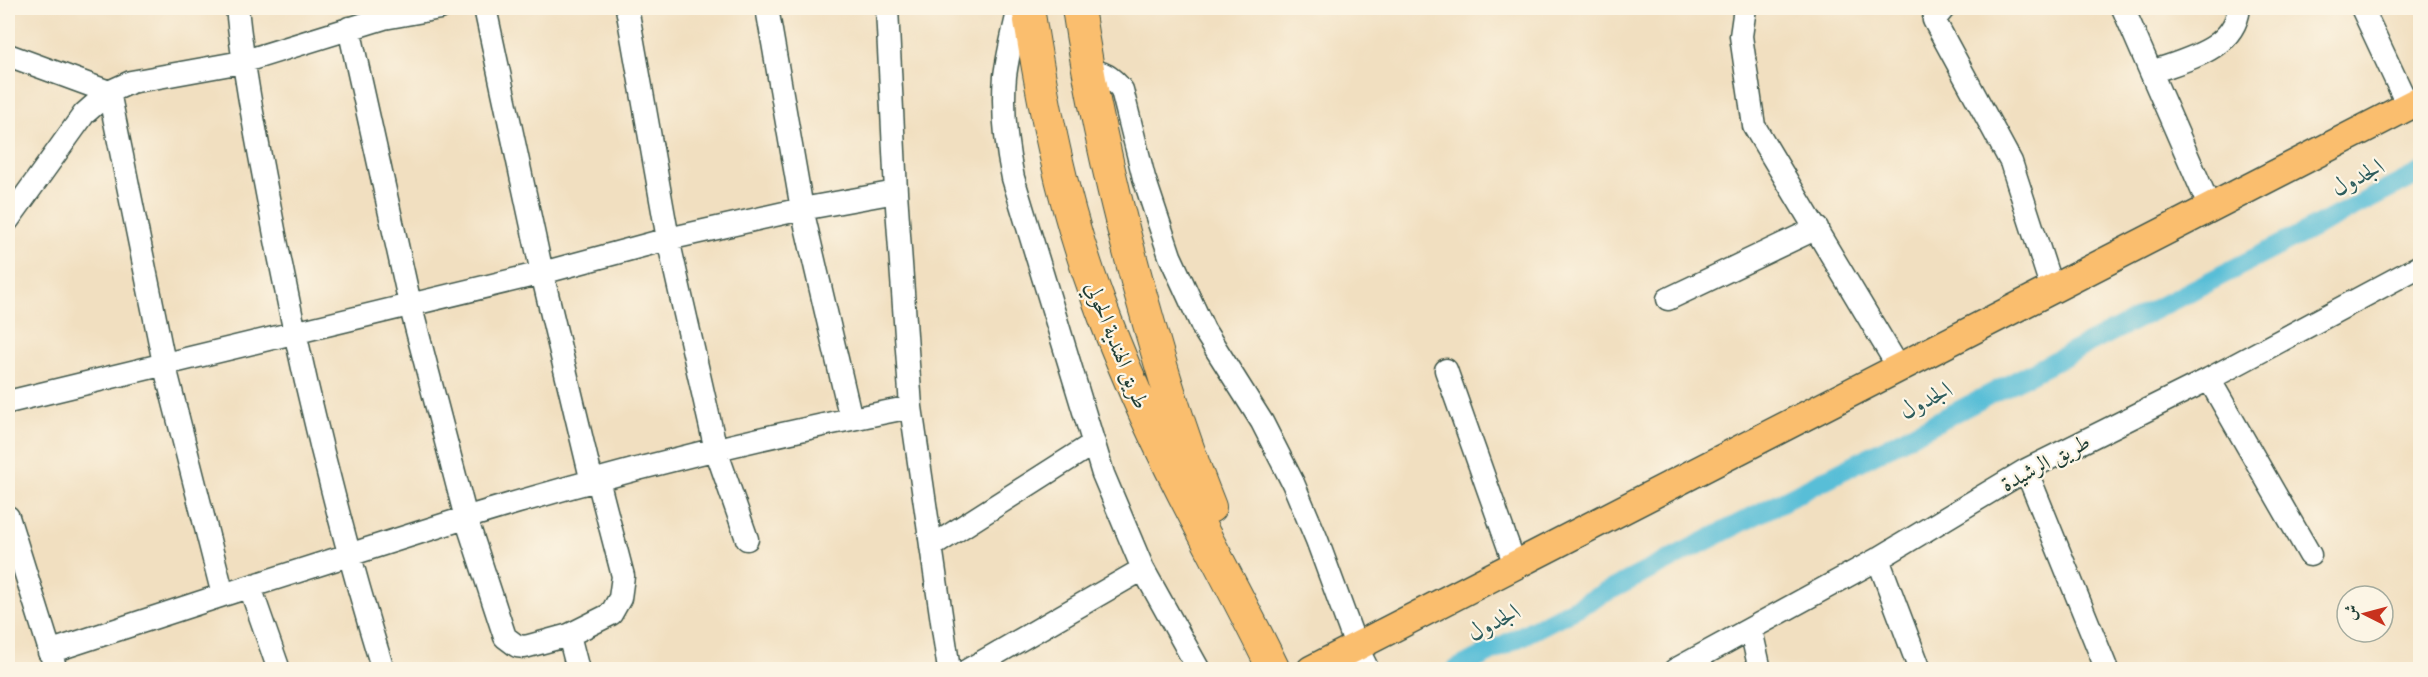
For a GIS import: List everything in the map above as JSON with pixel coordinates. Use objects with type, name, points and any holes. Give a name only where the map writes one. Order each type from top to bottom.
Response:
[{"type":"highway","name":"طريق الهندية الحولي","points":[[1028,8],[1039,77],[1056,153],[1074,224],[1095,292],[1150,424],[1182,491],[1277,664]]},
{"type":"highway","name":"طريق الهندية الحولي","points":[[1078,8],[1101,141],[1123,230],[1185,441],[1228,550],[1277,664]]},
{"type":"main road","points":[[1311,669],[1362,658],[1515,565],[2414,103]]},
{"type":"street","points":[[237,8],[242,62],[293,332],[348,556],[383,669]]},
{"type":"street","points":[[8,220],[84,114],[109,92],[131,81],[242,62],[350,28],[384,13],[440,8]]},
{"type":"street","points":[[350,28],[410,304],[466,518],[505,637],[517,646],[525,647],[569,635],[611,614],[620,598],[623,576],[595,481],[542,273],[485,8]]},
{"type":"street","points":[[627,8],[668,239],[716,450],[747,539]]},
{"type":"street","points":[[767,8],[802,209],[851,419]]},
{"type":"street","points":[[887,8],[896,192],[911,407],[949,669]]},
{"type":"street","points":[[1019,8],[1005,75],[1004,101],[1008,153],[1061,339],[1103,474],[1143,569],[1199,669]]},
{"type":"street","points":[[1744,8],[1741,36],[1754,126],[1899,368]]},
{"type":"street","points":[[1944,8],[1934,20],[2011,162],[2052,289]]},
{"type":"street","points":[[2123,8],[2210,208]]},
{"type":"street","points":[[2152,72],[2211,50],[2220,43],[2238,18],[2239,8]]},
{"type":"street","points":[[2362,8],[2414,103]]},
{"type":"street","points":[[8,55],[109,92]]},
{"type":"street","points":[[1088,71],[1106,74],[1122,90],[1144,178],[1170,256],[1204,330],[1248,398],[1293,483],[1362,658]]},
{"type":"street","points":[[109,92],[164,363],[223,595]]},
{"type":"street","points":[[8,402],[542,273],[668,239],[802,209],[896,192]]},
{"type":"street","points":[[1668,299],[1817,228]]},
{"type":"street","name":"طريق الرشيدة","points":[[1675,669],[1878,560],[2026,470],[2209,379],[2421,266]]},
{"type":"street","points":[[1446,370],[1515,565]]},
{"type":"street","points":[[2209,379],[2310,555]]},
{"type":"street","points":[[8,516],[52,661],[223,595],[466,518],[595,481],[716,450],[911,407]]},
{"type":"street","points":[[931,547],[1094,443]]},
{"type":"street","points":[[2026,470],[2107,669]]},
{"type":"street","points":[[1878,560],[1920,669]]},
{"type":"street","points":[[968,669],[1143,569]]},
{"type":"street","points":[[250,587],[279,669]]},
{"type":"street","points":[[1750,630],[1760,669]]},
{"type":"street","points":[[569,635],[578,669]]},
{"type":"waterway","name":"الجدول","points":[[1455,670],[2420,173]]}]
